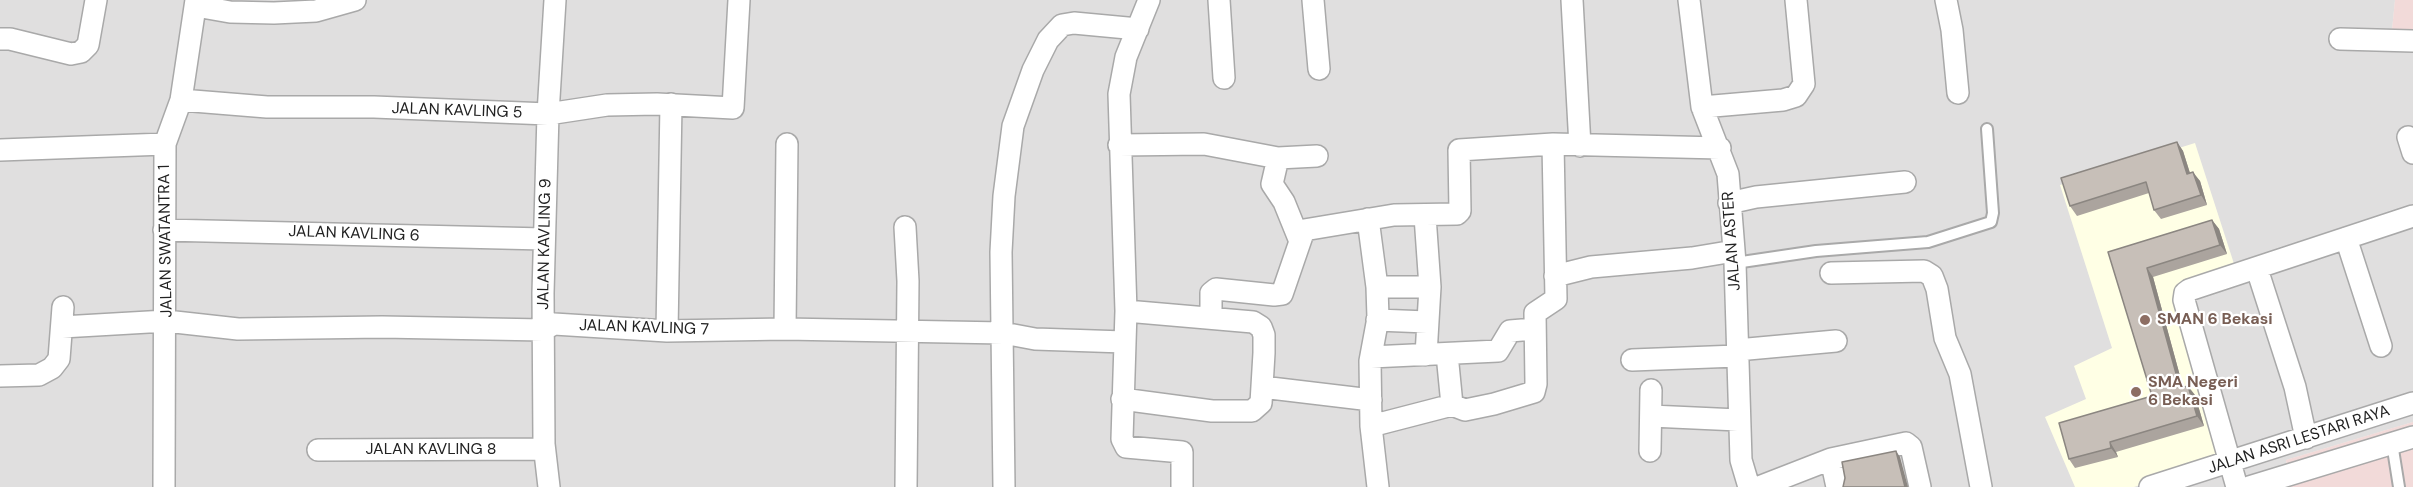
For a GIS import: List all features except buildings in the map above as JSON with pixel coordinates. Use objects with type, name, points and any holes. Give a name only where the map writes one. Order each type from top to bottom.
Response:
[{"type":"street","points":[[0,39],[10,39],[71,54],[81,52],[88,45],[96,0]]},
{"type":"street","points":[[196,3],[230,12],[295,12],[316,11],[355,0]]},
{"type":"street","name":"JALAN KAVLING 9","points":[[549,487],[544,449],[544,239],[555,0]]},
{"type":"street","name":"JALAN KAVLING 5","points":[[181,100],[267,107],[396,108],[548,114],[607,105],[672,104],[733,108],[739,0]]},
{"type":"street","points":[[1149,0],[1126,57],[1119,94],[1126,311],[1122,439],[1126,447],[1182,452],[1182,487]]},
{"type":"street","points":[[1219,0],[1224,78]]},
{"type":"street","points":[[1313,0],[1319,69]]},
{"type":"street","points":[[1572,0],[1580,146]]},
{"type":"street","name":"JALAN ASTER","points":[[1689,0],[1702,107],[1720,148],[1728,174],[1734,257],[1738,420],[1741,460],[1749,487]]},
{"type":"street","points":[[1702,107],[1784,100],[1796,96],[1804,84],[1796,0]]},
{"type":"street","points":[[1946,0],[1952,30],[1958,93]]},
{"type":"street","name":"JALAN SWATANTRA 1","points":[[164,487],[165,144],[181,100],[196,3]]},
{"type":"street","points":[[1004,487],[1004,196],[1013,126],[1033,70],[1048,40],[1062,25],[1074,23],[1138,29]]},
{"type":"street","points":[[2340,39],[2413,42]]},
{"type":"street","points":[[667,331],[672,104]]},
{"type":"street","points":[[0,150],[165,144]]},
{"type":"street","points":[[785,329],[787,144]]},
{"type":"street","points":[[1119,145],[1204,144],[1278,158],[1317,156]]},
{"type":"street","points":[[1371,426],[1452,405],[1465,410],[1505,402],[1534,392],[1536,384],[1535,313],[1556,299],[1553,144]]},
{"type":"street","points":[[1210,317],[1211,293],[1216,289],[1282,294],[1299,239],[1304,230],[1394,215],[1454,215],[1460,211],[1459,150],[1553,144],[1720,148]]},
{"type":"street","points":[[1278,158],[1272,184],[1284,202],[1299,239]]},
{"type":"street","points":[[1729,202],[1756,197],[1905,182]]},
{"type":"street","points":[[1425,216],[1430,287],[1426,355]]},
{"type":"street","points":[[2237,487],[2184,297],[2189,290],[2413,216]]},
{"type":"street","points":[[1368,219],[1377,287],[1377,320],[1371,357],[1371,426],[1378,487]]},
{"type":"street","points":[[905,226],[908,332],[906,487]]},
{"type":"street","name":"JALAN KAVLING 6","points":[[164,230],[544,239]]},
{"type":"street","points":[[2346,238],[2380,346]]},
{"type":"street","points":[[1555,276],[1591,267],[1692,258],[1734,257]]},
{"type":"street","points":[[2257,269],[2295,387],[2306,438]]},
{"type":"street","points":[[1831,273],[1924,271],[1932,276],[1937,289],[1946,338],[1960,374],[1981,487]]},
{"type":"street","points":[[1377,287],[1430,287]]},
{"type":"street","points":[[1122,399],[1212,411],[1252,411],[1261,403],[1262,387],[1264,335],[1261,327],[1253,322],[1126,311]]},
{"type":"street","name":"JALAN KAVLING 7","points":[[0,376],[39,375],[52,368],[58,359],[63,317],[166,321],[238,329],[382,327],[543,330],[554,324],[667,331],[785,329],[1003,333],[1035,339],[1124,342]]},
{"type":"street","points":[[1377,320],[1427,322]]},
{"type":"street","points":[[1371,357],[1498,351],[1510,331],[1534,329]]},
{"type":"street","points":[[1632,360],[1737,353],[1836,341]]},
{"type":"street","points":[[1448,354],[1452,405]]},
{"type":"street","points":[[1262,387],[1371,400]]},
{"type":"street","points":[[1650,451],[1651,390]]},
{"type":"street","name":"JALAN ASRI LESTARI RAYA","points":[[2150,487],[2413,403]]},
{"type":"street","points":[[1651,416],[1738,420]]},
{"type":"street","name":"JALAN ASRI LESTARI RAYA","points":[[2249,487],[2413,437]]},
{"type":"street","points":[[1759,487],[1797,480],[1832,459],[1906,443],[1911,447],[1920,487]]},
{"type":"street","name":"JALAN KAVLING 8","points":[[318,450],[544,449]]},
{"type":"street","points":[[1832,459],[1837,487]]},
{"type":"lane","points":[[1734,257],[1928,242],[1991,222],[1993,213],[1987,129]]},
{"type":"lane","points":[[2392,443],[2399,487]]},
{"type":"shaded area","points":[[0,0],[2395,0],[2392,30],[2413,36],[2413,422],[2286,460],[2291,487],[0,487]]},
{"type":"shaded area","points":[[2395,0],[2413,0],[2413,36],[2392,30]]},
{"type":"shaded area","name":"SMAN 6 Bekasi","points":[[2195,143],[2236,270],[2179,291],[2224,459],[2134,487],[2075,487],[2045,417],[2086,399],[2074,366],[2112,348],[2060,185]]},
{"type":"shaded area","points":[[2413,422],[2413,487],[2291,487],[2286,460]]},
{"type":"place","name":"SMAN 6 Bekasi","points":[[2145,320]]},
{"type":"place","name":"SMA Negeri 6 Bekasi","points":[[2136,392]]}]
